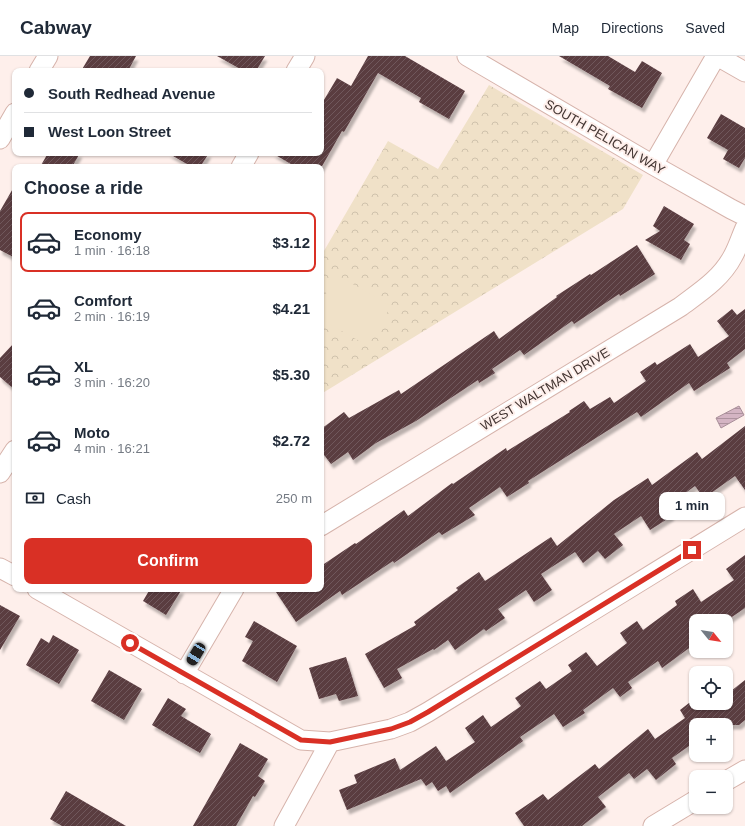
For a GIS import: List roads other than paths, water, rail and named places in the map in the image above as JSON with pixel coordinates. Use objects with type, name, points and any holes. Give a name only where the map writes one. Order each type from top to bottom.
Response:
[{"type":"street","points":[[41,68],[48,56]]},
{"type":"street","points":[[298,68],[305,56]]},
{"type":"street","name":"SOUTH PELICAN WAY","points":[[467,56],[731,210],[745,216]]},
{"type":"street","points":[[653,165],[716,56],[745,72]]},
{"type":"street","points":[[0,139],[12,118]]},
{"type":"street","name":"WEST WALTMAN DRIVE","points":[[324,524],[680,307],[707,287],[721,274],[733,257],[745,228]]},
{"type":"street","points":[[0,473],[12,455]]},
{"type":"street","points":[[42,592],[301,740],[330,742],[391,729],[410,722],[745,518]]},
{"type":"street","points":[[0,568],[12,574]]},
{"type":"street","points":[[184,674],[232,592]]},
{"type":"street","points":[[284,826],[330,742]]},
{"type":"street","points":[[733,777],[745,770]]},
{"type":"street","points":[[653,826],[689,804]]}]
